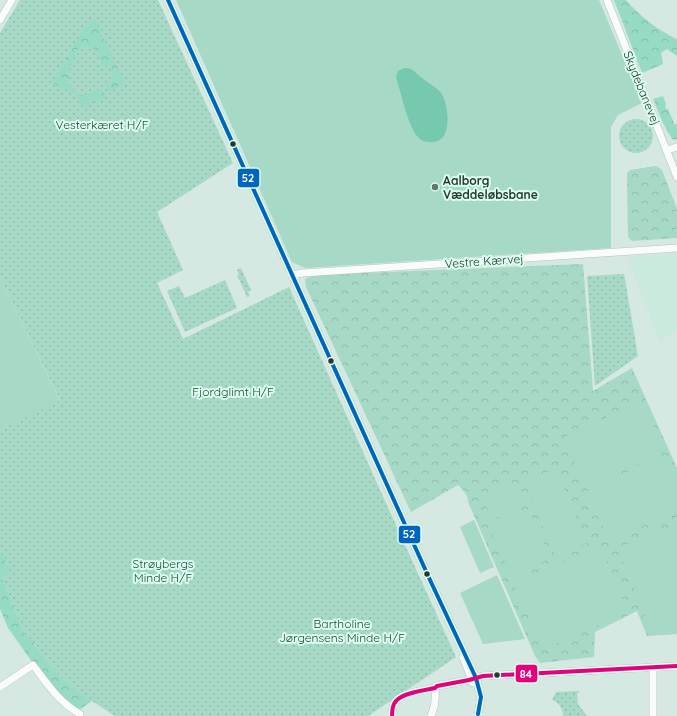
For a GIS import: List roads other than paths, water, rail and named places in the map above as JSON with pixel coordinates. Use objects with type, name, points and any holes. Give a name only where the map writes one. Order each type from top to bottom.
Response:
[{"type":"street","points":[[0,20],[12,0]]},
{"type":"street","points":[[168,0],[457,640],[466,668],[474,678],[478,715]]},
{"type":"street","name":"Skydebanevej","points":[[607,0],[677,177]]},
{"type":"street","points":[[667,150],[677,147]]},
{"type":"street","name":"Vestre Kærvej","points":[[292,275],[303,273],[677,248]]},
{"type":"street","points":[[0,687],[33,665],[60,699],[80,714]]},
{"type":"street","points":[[392,716],[392,708],[399,698],[435,688],[437,686],[482,676],[677,666]]},
{"type":"street","points":[[653,667],[653,716]]},
{"type":"street","points":[[431,716],[435,703],[435,688]]},
{"type":"place","name":"Aalborg Væddeløbsbane","points":[[435,187]]},
{"type":"park label","name":"Vesterkæret H/F","points":[[102,124]]},
{"type":"park label","name":"Fjordglimt H/F","points":[[233,391]]},
{"type":"park label","name":"Strøybergs Minde H/F","points":[[163,570]]},
{"type":"park label","name":"Bartholine Jørgensens Minde H/F","points":[[342,630]]}]
